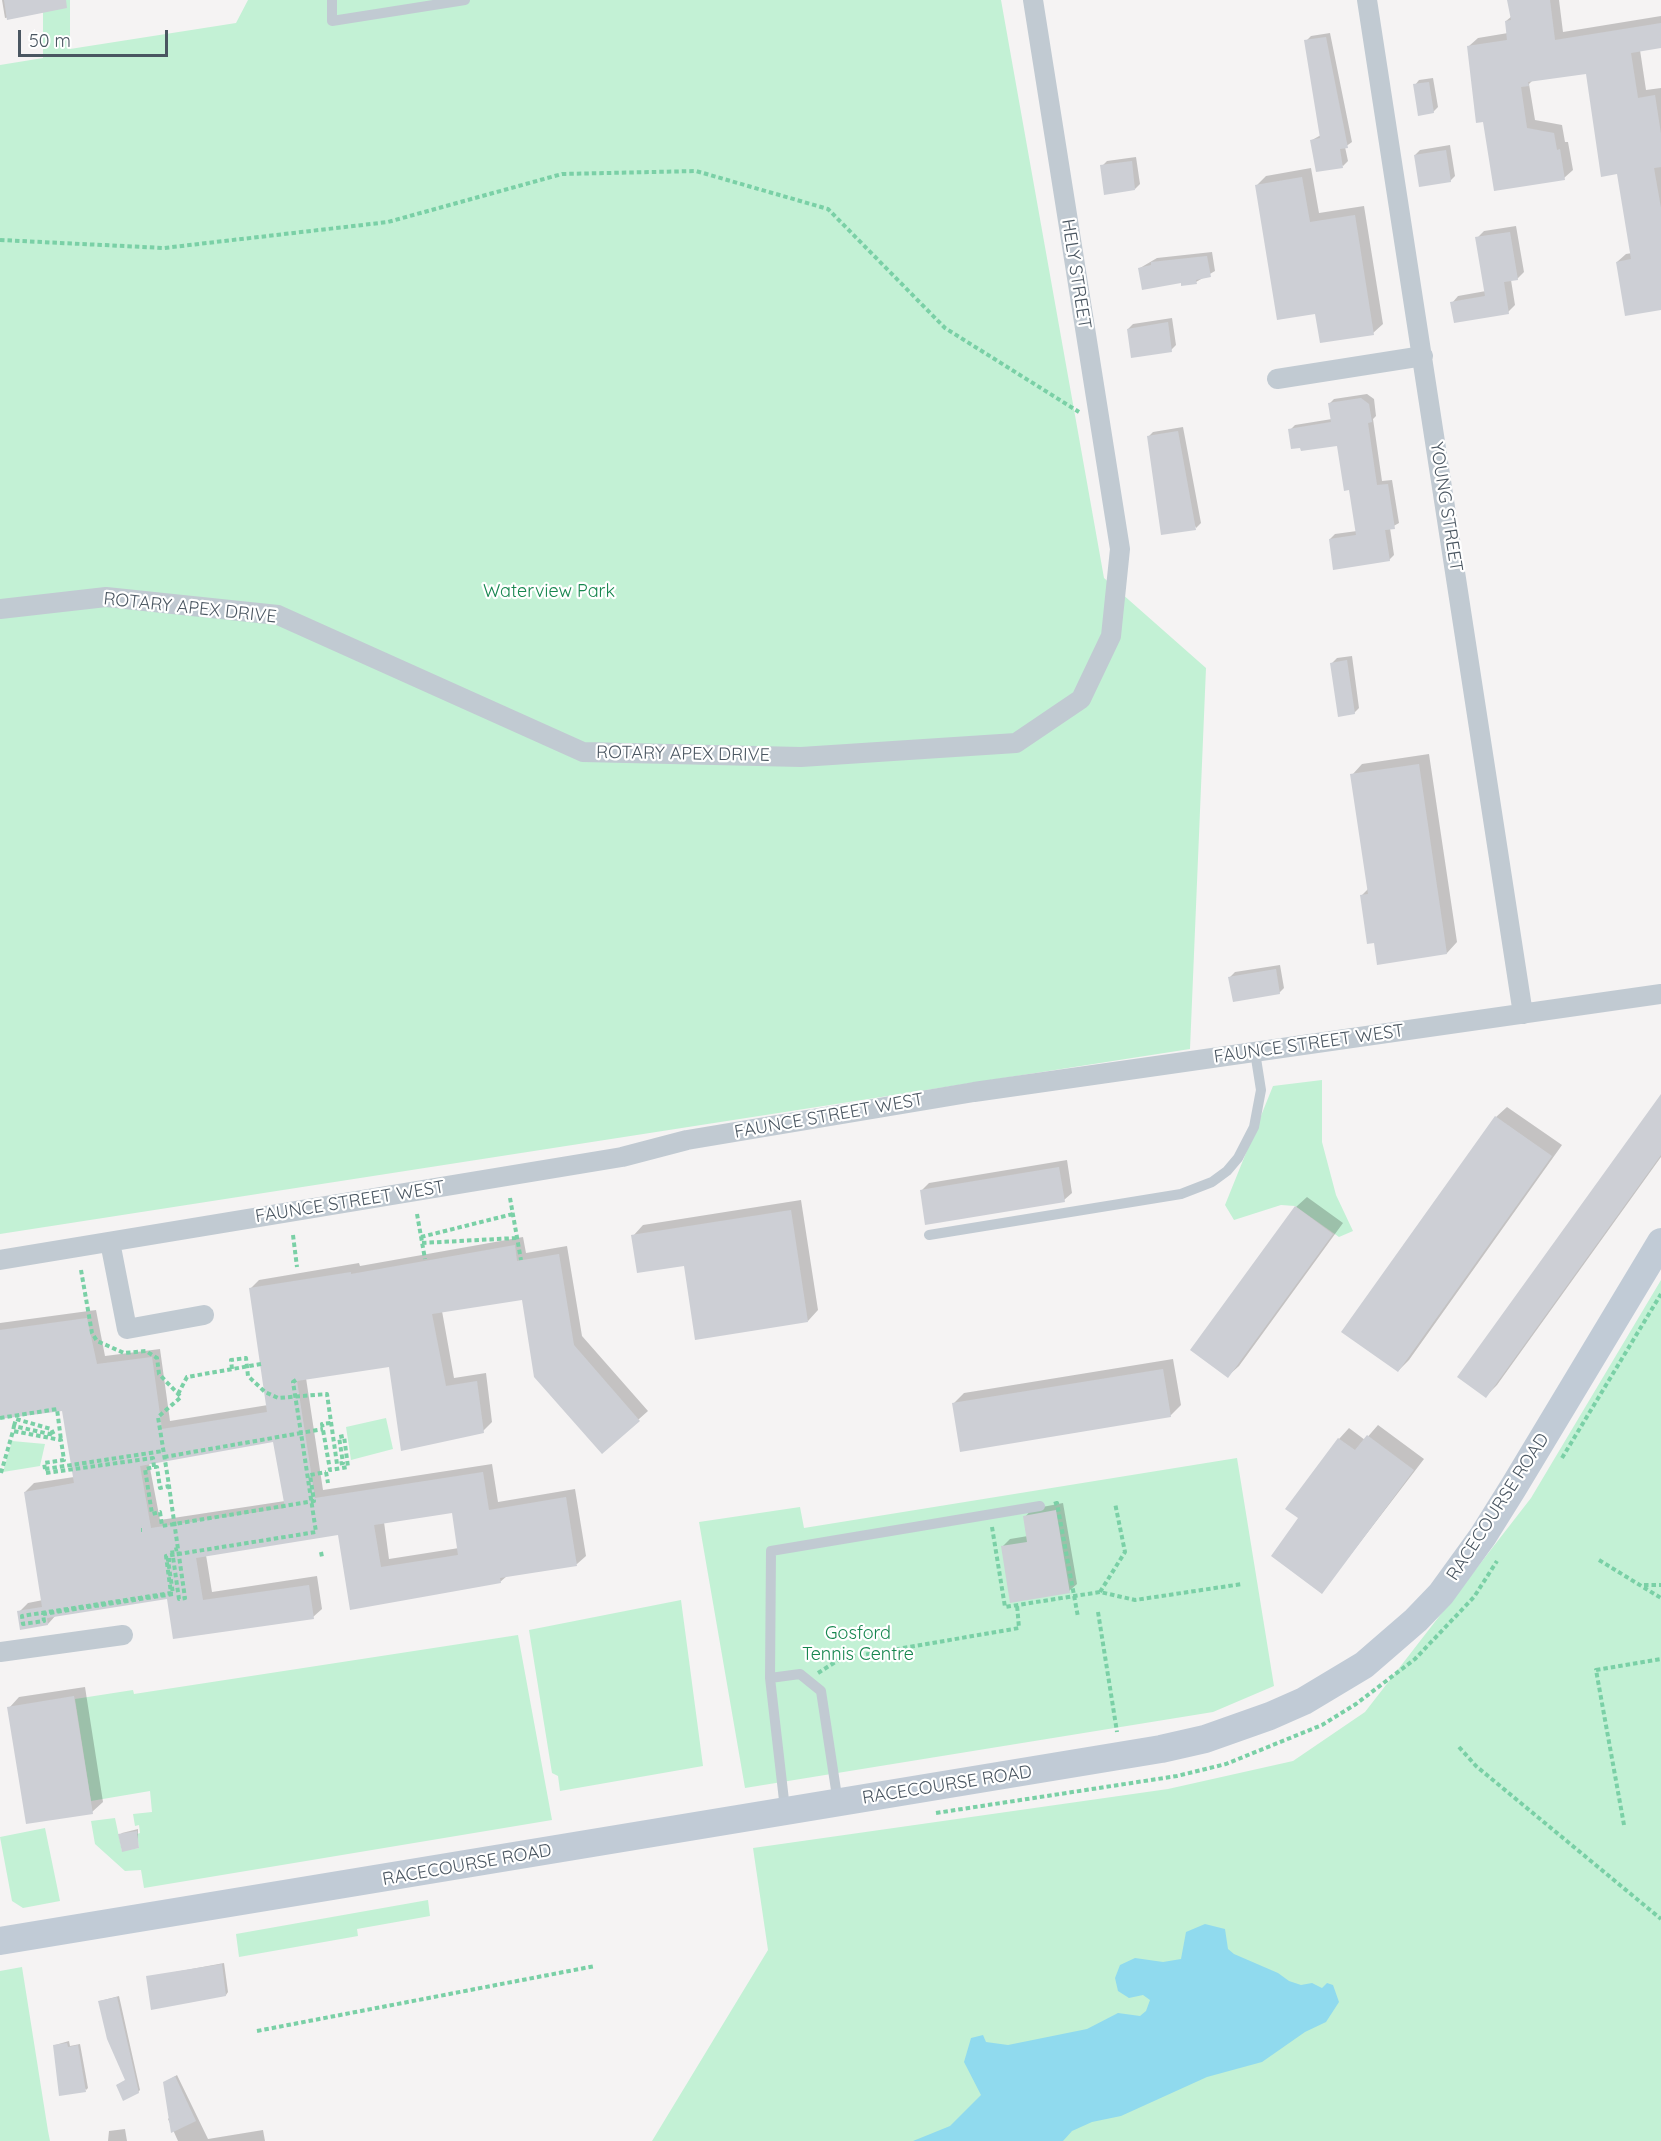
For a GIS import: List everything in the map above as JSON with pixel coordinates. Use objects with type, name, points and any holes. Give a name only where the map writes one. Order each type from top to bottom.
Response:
[{"type":"main road","name":"RACECOURSE ROAD","points":[[0,1941],[1121,1756],[1205,1739],[1304,1701],[1364,1665],[1416,1620],[1441,1594],[1483,1536],[1661,1242]]},
{"type":"street","name":"HELY STREET","points":[[1033,0],[1120,549]]},
{"type":"street","name":"YOUNG STREET","points":[[1367,0],[1522,1014]]},
{"type":"street","points":[[1277,379],[1423,356]]},
{"type":"street","name":"ROTARY APEX DRIVE","points":[[0,609],[106,597],[278,615],[583,752],[812,756],[1016,743],[1081,699],[1112,636],[1120,549]]},
{"type":"street","name":"FAUNCE STREET WEST","points":[[0,1260],[622,1157],[687,1140],[974,1092],[1661,994]]},
{"type":"street","points":[[110,1242],[127,1329],[204,1315]]},
{"type":"street","points":[[0,1652],[123,1635]]},
{"type":"lane","points":[[332,0],[332,21],[465,0]]},
{"type":"lane","points":[[929,1235],[1181,1194],[1212,1182],[1227,1171],[1238,1158],[1254,1127],[1261,1090],[1255,1052]]},
{"type":"lane","points":[[785,1813],[778,1771],[770,1678],[771,1551],[1040,1506]]},
{"type":"lane","points":[[770,1678],[801,1674],[821,1691],[838,1803]]},
{"type":"path","points":[[0,240],[164,248],[388,222],[562,174],[696,171],[828,209],[945,328],[1100,425]]},
{"type":"path","points":[[510,1198],[521,1260]]},
{"type":"path","points":[[417,1214],[425,1259]]},
{"type":"path","points":[[422,1240],[513,1214]]},
{"type":"path","points":[[292,1235],[297,1267]]},
{"type":"path","points":[[422,1240],[516,1238]]},
{"type":"path","points":[[81,1270],[92,1333],[97,1341],[124,1353],[146,1351],[157,1358]]},
{"type":"path","points":[[1558,1464],[1661,1294]]},
{"type":"path","points":[[159,1351],[157,1358],[159,1374],[181,1397],[158,1417],[169,1486],[174,1524],[178,1549],[185,1598],[179,1599],[172,1550],[178,1549]]},
{"type":"path","points":[[154,1467],[145,1469],[152,1514],[160,1512],[162,1526],[314,1501],[310,1475],[348,1467],[344,1436],[339,1437],[342,1463],[337,1464],[327,1394],[278,1398],[265,1392],[248,1376],[246,1358],[231,1360],[232,1369]]},
{"type":"path","points":[[178,1394],[187,1377],[261,1364]]},
{"type":"path","points":[[173,1560],[168,1560],[173,1594],[43,1614],[44,1621],[23,1624],[22,1616],[171,1593],[166,1556],[316,1532],[293,1381]]},
{"type":"path","points":[[0,1418],[57,1409],[64,1460],[44,1463],[46,1473],[153,1458],[154,1467],[157,1467],[160,1488],[169,1486]]},
{"type":"path","points":[[1,1473],[13,1429],[16,1419],[53,1430],[54,1435],[13,1429]]},
{"type":"path","points":[[328,1483],[322,1424],[331,1423]]},
{"type":"path","points":[[13,1429],[61,1440]]},
{"type":"path","points":[[164,1457],[323,1429]]},
{"type":"path","points":[[45,1469],[163,1451]]},
{"type":"path","points":[[1040,1506],[1057,1503],[1078,1617]]},
{"type":"path","points":[[1100,1592],[1125,1552],[1115,1503]]},
{"type":"path","points":[[990,1515],[1005,1607],[1100,1592],[1136,1600],[1242,1584]]},
{"type":"path","points":[[929,1814],[1177,1776],[1226,1764],[1322,1725],[1356,1704],[1415,1659],[1474,1597],[1498,1559]]},
{"type":"path","points":[[1599,1560],[1661,1598]]},
{"type":"path","points":[[1643,1585],[1661,1585]]},
{"type":"path","points":[[808,1681],[840,1659],[1019,1628],[1017,1605]]},
{"type":"path","points":[[1098,1612],[1121,1756]]},
{"type":"path","points":[[1624,1825],[1596,1670],[1661,1659]]},
{"type":"path","points":[[1458,1747],[1476,1766],[1661,1919]]},
{"type":"path","points":[[257,2031],[595,1966]]},
{"type":"green space","name":"Waterview Park","points":[[43,0],[70,0],[70,49],[236,23],[248,0],[1001,0],[1104,578],[1206,668],[1190,1049],[0,1234],[0,65],[43,58]]},
{"type":"green space","points":[[1322,1080],[1322,1142],[1336,1195],[1353,1231],[1339,1237],[1295,1206],[1281,1205],[1234,1220],[1225,1205],[1273,1086]]},
{"type":"green space","points":[[1661,1280],[1661,2141],[652,2141],[768,1950],[753,1848],[1168,1789],[1293,1761],[1365,1712],[1531,1498]]},
{"type":"green space","points":[[386,1418],[393,1449],[351,1460],[346,1427]]},
{"type":"green space","points":[[12,1441],[45,1444],[40,1466],[3,1472]]},
{"type":"green space","name":"Gosford Tennis Centre","points":[[1237,1458],[1274,1686],[1213,1712],[745,1788],[699,1522],[800,1507],[804,1528]]},
{"type":"green space","points":[[681,1600],[703,1766],[560,1791],[558,1776],[552,1773],[529,1630]]},
{"type":"green space","points":[[518,1635],[552,1820],[144,1888],[141,1870],[125,1871],[95,1844],[91,1821],[115,1818],[122,1851],[139,1848],[137,1834],[140,1833],[139,1825],[135,1826],[133,1814],[152,1812],[150,1791],[91,1801],[75,1699],[133,1690],[134,1694]]},
{"type":"green space","points":[[45,1828],[60,1901],[23,1908],[12,1901],[0,1837]]},
{"type":"green space","points":[[428,1900],[430,1916],[357,1929],[358,1936],[239,1957],[236,1934]]},
{"type":"green space","points":[[22,1967],[50,2141],[0,2141],[0,1971]]},
{"type":"water","points":[[1205,1924],[1225,1929],[1228,1949],[1234,1954],[1278,1973],[1289,1981],[1301,1985],[1312,1983],[1322,1988],[1327,1983],[1333,1985],[1339,2002],[1326,2022],[1305,2032],[1262,2062],[1207,2077],[1121,2116],[1092,2122],[1072,2131],[1063,2141],[913,2141],[950,2126],[981,2095],[964,2062],[971,2038],[983,2035],[986,2042],[1008,2045],[1087,2029],[1118,2013],[1140,2016],[1146,2011],[1150,2000],[1143,1995],[1129,1998],[1118,1991],[1115,1978],[1120,1965],[1135,1958],[1163,1962],[1181,1959],[1186,1932]]},
{"type":"building","points":[[4,0],[66,0],[67,8],[7,20]]},
{"type":"building","points":[[1507,0],[1550,0],[1555,40],[1661,23],[1661,48],[1631,53],[1638,98],[1655,95],[1661,134],[1661,167],[1654,168],[1661,208],[1661,310],[1625,316],[1616,262],[1631,259],[1617,174],[1601,177],[1586,74],[1528,82],[1529,86],[1521,87],[1527,128],[1554,133],[1557,150],[1560,149],[1565,180],[1494,191],[1483,122],[1476,123],[1467,46],[1507,40],[1505,21],[1511,20]]},
{"type":"building","points":[[1326,37],[1348,148],[1340,149],[1343,168],[1316,172],[1310,140],[1320,138],[1304,40]]},
{"type":"building","points":[[1429,82],[1434,113],[1418,116],[1413,84]]},
{"type":"building","points":[[1446,150],[1451,182],[1419,187],[1414,155]]},
{"type":"building","points":[[1132,161],[1135,190],[1104,195],[1100,165]]},
{"type":"building","points":[[1302,177],[1310,222],[1355,215],[1374,335],[1320,343],[1315,314],[1277,320],[1255,185]]},
{"type":"building","points":[[1510,232],[1518,280],[1504,282],[1509,314],[1454,323],[1450,302],[1485,296],[1475,237]]},
{"type":"building","points":[[1207,256],[1211,277],[1196,280],[1197,284],[1181,286],[1181,283],[1142,290],[1138,268],[1151,265],[1151,262]]},
{"type":"building","points":[[1168,322],[1172,352],[1131,358],[1127,329]]},
{"type":"building","points":[[1361,398],[1369,404],[1372,422],[1368,423],[1377,485],[1388,484],[1395,529],[1385,530],[1390,561],[1333,570],[1329,539],[1356,535],[1349,490],[1344,491],[1337,446],[1301,451],[1300,448],[1291,449],[1288,429],[1331,422],[1328,403]]},
{"type":"building","points":[[1178,431],[1196,530],[1161,535],[1147,436]]},
{"type":"building","points":[[1347,660],[1355,714],[1338,717],[1330,663]]},
{"type":"building","points":[[1419,764],[1447,954],[1377,965],[1374,943],[1367,944],[1360,895],[1368,894],[1350,774]]},
{"type":"building","points":[[1276,969],[1280,994],[1233,1002],[1228,977]]},
{"type":"building","points":[[1661,1094],[1661,1155],[1486,1398],[1457,1377]]},
{"type":"building","points":[[1495,1116],[1552,1156],[1398,1372],[1341,1332]]},
{"type":"building","points":[[1059,1167],[1065,1202],[925,1225],[920,1190]]},
{"type":"building","points":[[1295,1206],[1333,1234],[1228,1378],[1190,1350]]},
{"type":"building","points":[[791,1210],[808,1322],[695,1340],[684,1266],[637,1273],[631,1235]]},
{"type":"building","points":[[515,1245],[517,1261],[559,1254],[574,1345],[640,1421],[602,1454],[534,1377],[522,1300],[432,1314],[446,1386],[477,1381],[484,1433],[401,1451],[389,1367],[297,1381],[315,1498],[483,1472],[489,1510],[566,1497],[577,1566],[500,1578],[501,1583],[350,1610],[338,1535],[196,1558],[203,1600],[309,1585],[314,1619],[173,1639],[167,1599],[47,1618],[48,1625],[20,1630],[17,1611],[42,1607],[24,1492],[74,1483],[62,1411],[0,1419],[0,1330],[87,1318],[97,1364],[152,1357],[162,1429],[267,1412],[249,1288],[351,1272],[351,1274]],"holes":[[[273,1442],[285,1508],[151,1528],[140,1466]],[[452,1513],[458,1555],[381,1567],[374,1525]]]},
{"type":"building","points":[[1163,1369],[1171,1417],[960,1452],[952,1403]]},
{"type":"building","points":[[1367,1435],[1414,1470],[1322,1594],[1271,1556],[1298,1518],[1285,1509],[1338,1438],[1355,1450]]},
{"type":"building","points":[[1056,1510],[1070,1593],[1010,1603],[1001,1546],[1027,1542],[1023,1516]]},
{"type":"building","points":[[74,1696],[93,1814],[26,1824],[7,1707]]},
{"type":"building","points":[[137,1831],[139,1848],[122,1852],[118,1834]]},
{"type":"building","points":[[222,1964],[226,1996],[151,2010],[146,1976]]},
{"type":"building","points":[[117,1997],[139,2093],[123,2101],[116,2085],[125,2080],[107,2039],[98,2001]]},
{"type":"building","points":[[67,2043],[68,2047],[78,2045],[86,2092],[59,2096],[53,2045]]},
{"type":"building","points":[[175,2076],[196,2121],[171,2133],[163,2082]]}]
